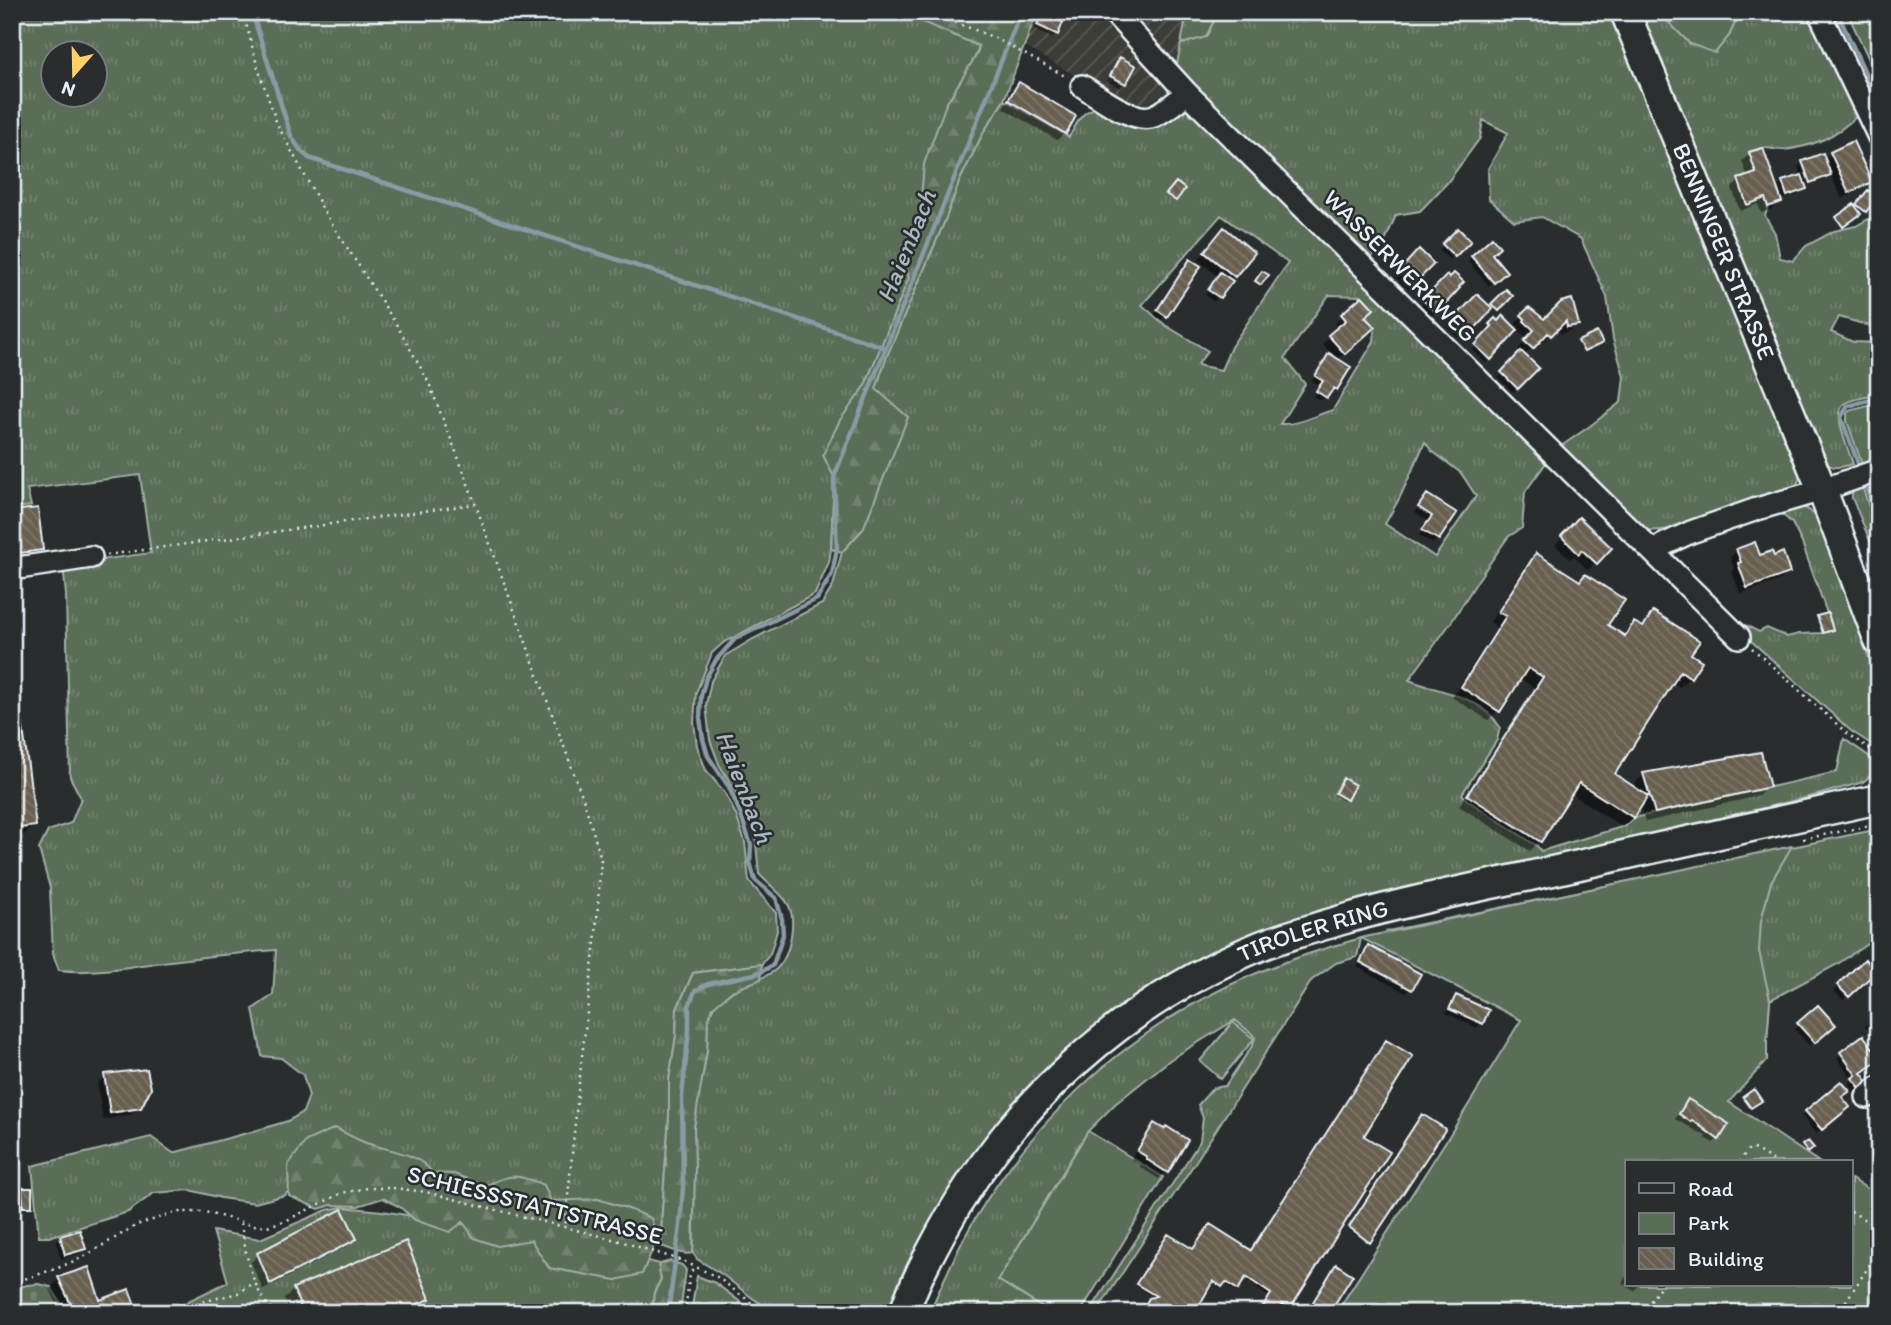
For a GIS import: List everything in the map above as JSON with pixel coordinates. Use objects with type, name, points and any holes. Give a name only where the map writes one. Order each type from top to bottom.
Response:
[{"type":"main road","name":"BENNINGER STRASSE","points":[[1625,12],[1822,490],[1879,641]]},
{"type":"main road","points":[[1842,807],[1872,787],[1879,779]]},
{"type":"main road","name":"TIROLER RING","points":[[904,1313],[947,1223],[971,1183],[1016,1123],[1057,1077],[1124,1022],[1169,991],[1261,945],[1377,910],[1879,799]]},
{"type":"street","points":[[1819,12],[1879,138]]},
{"type":"street","name":"WASSERWERKWEG","points":[[1115,14],[1187,93],[1739,637]]},
{"type":"street","points":[[1083,86],[1132,115],[1143,118],[1156,115],[1187,93]]},
{"type":"street","points":[[1653,552],[1691,532],[1875,471]]},
{"type":"street","points":[[12,569],[91,557]]},
{"type":"path","points":[[243,12],[257,65],[278,124],[325,213],[398,327],[428,381],[585,804],[601,859],[596,933],[565,1228]]},
{"type":"path","points":[[929,12],[1004,43],[1083,86]]},
{"type":"path","points":[[91,557],[475,504]]},
{"type":"path","points":[[1739,637],[1849,735],[1879,755]]},
{"type":"path","points":[[1804,839],[1879,824]]},
{"type":"path","points":[[1740,1160],[1746,1150],[1753,1148],[1773,1160]]},
{"type":"path","name":"SCHIESSSTATTSTRASSE","points":[[12,1283],[58,1268],[83,1257],[127,1230],[177,1212],[205,1212],[242,1223],[267,1226],[285,1221],[342,1193],[368,1188],[393,1188],[426,1192],[666,1255],[694,1265],[716,1277],[765,1313]]},
{"type":"path","points":[[1853,1212],[1879,1229]]},
{"type":"path","points":[[242,1223],[254,1283],[274,1313]]},
{"type":"path","points":[[1839,1313],[1879,1251]]},
{"type":"path","points":[[685,1313],[689,1279],[694,1265]]},
{"type":"path","points":[[186,1313],[198,1303],[238,1293],[254,1283]]},
{"type":"path","points":[[1643,1313],[1660,1286]]},
{"type":"shaded area","points":[[1037,12],[1187,12],[1172,89],[1147,104],[1123,103],[1024,46]]},
{"type":"green space","points":[[12,12],[891,12],[923,22],[979,46],[920,210],[920,235],[905,264],[909,278],[864,388],[855,400],[834,477],[829,562],[815,594],[723,643],[712,653],[696,693],[694,722],[697,746],[706,770],[725,793],[736,815],[745,842],[749,881],[776,913],[777,931],[770,954],[762,964],[693,973],[677,1009],[669,1080],[661,1246],[617,1230],[513,1205],[339,1139],[285,1195],[255,1203],[190,1190],[154,1193],[128,1212],[49,1237],[39,1237],[32,1166],[151,1137],[173,1153],[288,1121],[303,1112],[309,1096],[303,1075],[281,1058],[262,1056],[253,1009],[273,995],[276,950],[110,969],[59,970],[53,954],[50,888],[39,849],[48,831],[71,823],[81,798],[70,777],[63,565],[151,553],[140,475],[27,489],[31,506],[12,508]]},
{"type":"green space","points":[[891,12],[1037,12],[1004,100],[983,133],[960,180],[886,358],[876,389],[908,417],[863,529],[842,552],[831,549],[834,477],[823,455],[840,420],[864,388],[909,278],[905,264],[920,235],[924,164],[946,104],[977,54],[979,46],[923,22]]},
{"type":"green space","points":[[1187,12],[1218,12],[1206,37],[1181,44]]},
{"type":"green space","points":[[1218,12],[1611,12],[1798,468],[1799,478],[1795,486],[1790,491],[1696,523],[1676,528],[1643,530],[1557,449],[1621,402],[1624,376],[1613,339],[1607,297],[1581,239],[1542,217],[1514,221],[1489,199],[1488,169],[1508,133],[1483,120],[1480,138],[1447,183],[1420,211],[1396,215],[1385,241],[1367,263],[1175,74],[1181,44],[1206,37]]},
{"type":"green space","points":[[1634,12],[1659,12],[1690,44],[1729,36],[1740,12],[1811,12],[1858,115],[1833,135],[1814,143],[1782,150],[1763,148],[1749,152],[1756,173],[1739,179],[1747,204],[1765,198],[1768,207],[1765,216],[1775,233],[1780,258],[1793,261],[1806,246],[1834,231],[1856,226],[1870,218],[1876,229],[1879,240],[1876,264],[1879,265],[1879,325],[1870,326],[1839,317],[1831,332],[1853,342],[1879,343],[1879,394],[1846,403],[1840,414],[1842,431],[1853,464],[1835,467],[1824,462]]},
{"type":"green space","points":[[1659,12],[1740,12],[1729,36],[1715,53],[1690,44]]},
{"type":"green space","points":[[1847,12],[1879,12],[1879,81]]},
{"type":"green space","points":[[1004,100],[1069,137],[1085,113],[1103,106],[1193,109],[1548,460],[1525,492],[1522,528],[1508,537],[1409,680],[1471,701],[1492,716],[1500,727],[1497,740],[1462,794],[1467,800],[1541,851],[1625,826],[1634,818],[1837,772],[1844,739],[1879,763],[1879,768],[1863,782],[1821,794],[1359,902],[1075,1047],[893,1313],[775,1313],[697,1259],[693,1253],[694,1129],[710,1013],[722,999],[736,989],[766,976],[781,964],[787,952],[792,924],[792,914],[786,900],[759,874],[755,833],[748,813],[719,764],[710,740],[706,705],[711,681],[725,656],[822,604],[833,586],[842,552],[863,529],[876,389],[886,358],[960,180],[983,133]],"holes":[[[1221,215],[1288,263],[1231,347],[1221,370],[1197,365],[1208,351],[1165,325],[1142,305]],[[1329,295],[1362,296],[1374,309],[1365,317],[1375,327],[1374,341],[1333,410],[1300,421],[1280,424],[1305,384],[1285,358]],[[1425,442],[1432,451],[1461,473],[1476,496],[1435,557],[1385,524]]]},
{"type":"green space","points":[[1879,403],[1879,460],[1862,464],[1847,414],[1849,411]]},
{"type":"green space","points":[[1862,486],[1879,536],[1879,562],[1852,498],[1854,490]]},
{"type":"green space","points":[[1799,505],[1817,517],[1879,685],[1879,749],[1851,731],[1739,630],[1745,625],[1759,632],[1767,628],[1787,637],[1833,630],[1802,543],[1792,523],[1777,510]]},
{"type":"green space","points":[[1879,829],[1879,936],[1836,965],[1770,1000],[1767,1060],[1388,931]]},
{"type":"green space","points":[[1792,846],[1771,882],[1761,921],[1759,951],[1770,1000],[1767,1060],[1729,1102],[1816,1160],[1625,1160],[1625,1286],[1853,1286],[1853,1180],[1879,1195],[1879,1313],[1336,1313],[1521,1020],[1361,938]]},
{"type":"green space","points":[[1361,938],[1357,957],[1336,963],[1312,980],[1096,1313],[1089,1313],[1200,1141],[1203,1118],[1198,1105],[1213,1088],[1225,1086],[1252,1046],[1255,1038],[1235,1020],[1171,1059],[1115,1104],[1088,1131],[998,1280],[1051,1313],[929,1313],[963,1241],[998,1183],[1050,1119],[1109,1062],[1176,1014],[1230,985],[1285,962]]},
{"type":"green space","points":[[762,964],[761,979],[732,991],[713,1007],[708,1021],[707,1050],[694,1127],[693,1253],[681,1253],[661,1246],[669,1080],[677,1009],[693,973]]},
{"type":"green space","points":[[1233,1022],[1254,1039],[1221,1079],[1200,1061]]},
{"type":"green space","points":[[335,1128],[366,1143],[411,1156],[433,1173],[454,1174],[485,1186],[508,1177],[520,1177],[544,1185],[551,1201],[598,1199],[626,1208],[651,1218],[657,1239],[642,1274],[616,1280],[549,1268],[531,1240],[497,1246],[474,1238],[463,1222],[450,1232],[415,1220],[400,1207],[383,1198],[358,1206],[332,1205],[319,1209],[289,1196],[288,1165],[306,1141]]},
{"type":"green space","points":[[1088,1131],[1163,1177],[1080,1313],[1051,1313],[998,1280]]},
{"type":"green space","points":[[342,1207],[571,1242],[660,1264],[661,1279],[654,1293],[652,1313],[170,1313],[228,1282],[213,1231],[260,1239],[327,1210]]},
{"type":"green space","points":[[670,1261],[682,1265],[686,1270],[680,1313],[652,1313],[654,1293],[661,1279],[660,1264]]},
{"type":"green space","points":[[697,1276],[715,1283],[755,1313],[691,1313]]},
{"type":"green space","points":[[39,1284],[51,1287],[67,1313],[12,1313],[12,1289]]},
{"type":"building","points":[[1042,13],[1063,22],[1058,35],[1037,25]]},
{"type":"building","points":[[1120,57],[1136,66],[1126,84],[1110,76]]},
{"type":"building","points":[[1019,82],[1076,116],[1066,134],[1008,100]]},
{"type":"building","points":[[1853,141],[1872,182],[1849,193],[1830,152]]},
{"type":"building","points":[[1763,148],[1782,202],[1768,207],[1765,198],[1747,205],[1738,179],[1756,173],[1749,152]]},
{"type":"building","points":[[1823,153],[1831,175],[1810,183],[1802,161]]},
{"type":"building","points":[[1802,175],[1807,189],[1787,196],[1782,181]]},
{"type":"building","points":[[1176,182],[1185,189],[1176,201],[1166,194]]},
{"type":"building","points":[[1868,190],[1877,198],[1866,212],[1856,204]]},
{"type":"building","points":[[1854,204],[1861,214],[1843,227],[1836,217]]},
{"type":"building","points":[[1224,227],[1255,253],[1235,277],[1204,252]]},
{"type":"building","points":[[1458,228],[1471,241],[1455,257],[1442,244]]},
{"type":"building","points":[[1492,237],[1500,247],[1492,254],[1507,272],[1494,283],[1471,256]]},
{"type":"building","points":[[1419,249],[1434,264],[1413,285],[1399,271]]},
{"type":"building","points":[[1190,259],[1201,266],[1167,317],[1157,310]]},
{"type":"building","points":[[1262,271],[1269,275],[1261,285],[1255,281]]},
{"type":"building","points":[[1220,272],[1233,281],[1220,298],[1208,290]]},
{"type":"building","points":[[1454,273],[1464,282],[1437,313],[1423,300],[1447,275],[1449,278]]},
{"type":"building","points":[[1506,289],[1513,296],[1499,311],[1491,304]]},
{"type":"building","points":[[1477,294],[1493,309],[1467,337],[1451,322]]},
{"type":"building","points":[[1362,296],[1374,309],[1365,317],[1375,327],[1345,354],[1328,335],[1346,320],[1341,314]]},
{"type":"building","points":[[1572,299],[1579,325],[1567,327],[1566,321],[1551,336],[1548,333],[1533,349],[1524,341],[1534,330],[1521,315],[1529,307],[1544,319],[1561,302]]},
{"type":"building","points":[[1503,315],[1518,330],[1491,360],[1475,345],[1492,326],[1489,324],[1495,318],[1498,321]]},
{"type":"building","points":[[1597,332],[1603,343],[1584,352],[1578,341]]},
{"type":"building","points":[[1521,351],[1539,368],[1518,389],[1501,372]]},
{"type":"building","points":[[1329,353],[1351,367],[1337,390],[1334,388],[1327,398],[1316,391],[1323,381],[1315,376]]},
{"type":"building","points":[[1427,494],[1457,513],[1439,540],[1422,530],[1432,516],[1418,507]]},
{"type":"building","points":[[38,508],[43,550],[12,554],[12,511]]},
{"type":"building","points":[[1579,517],[1612,548],[1597,564],[1582,550],[1579,554],[1561,536]]},
{"type":"building","points":[[1755,542],[1760,555],[1772,551],[1774,556],[1783,552],[1790,573],[1747,588],[1736,549]]},
{"type":"building","points":[[1536,553],[1580,581],[1585,574],[1625,600],[1608,625],[1625,636],[1634,622],[1643,627],[1653,611],[1700,641],[1691,654],[1702,661],[1691,678],[1681,671],[1615,774],[1648,796],[1634,818],[1579,783],[1541,842],[1467,795],[1543,677],[1528,668],[1500,712],[1461,687],[1506,616],[1498,612]]},
{"type":"building","points":[[1828,613],[1833,630],[1823,633],[1817,616]]},
{"type":"building","points":[[20,706],[36,826],[12,829],[12,707]]},
{"type":"building","points":[[1761,752],[1770,787],[1655,813],[1643,773]]},
{"type":"building","points":[[1343,778],[1355,785],[1347,800],[1335,793]]},
{"type":"building","points":[[1368,945],[1421,974],[1412,990],[1360,962]]},
{"type":"building","points":[[1865,959],[1877,971],[1849,997],[1837,985]]},
{"type":"building","points":[[1456,995],[1489,1010],[1483,1024],[1449,1009]]},
{"type":"building","points":[[1818,1005],[1836,1025],[1815,1043],[1797,1023]]},
{"type":"building","points":[[1879,1012],[1879,1028],[1871,1017]]},
{"type":"building","points":[[1863,1035],[1879,1056],[1879,1060],[1861,1073],[1869,1083],[1861,1089],[1852,1078],[1856,1075],[1840,1052]]},
{"type":"building","points":[[1386,1040],[1413,1056],[1364,1136],[1390,1152],[1290,1309],[1283,1304],[1277,1313],[1259,1313],[1271,1294],[1246,1277],[1238,1290],[1226,1282],[1222,1287],[1213,1281],[1195,1313],[1146,1313],[1145,1305],[1149,1298],[1156,1296],[1136,1284],[1168,1234],[1193,1249],[1210,1224],[1251,1250]]},
{"type":"building","points":[[147,1069],[151,1088],[141,1108],[110,1113],[104,1074]]},
{"type":"building","points":[[1841,1081],[1850,1091],[1842,1097],[1850,1107],[1822,1130],[1805,1111]]},
{"type":"building","points":[[1754,1089],[1762,1101],[1751,1108],[1743,1097]]},
{"type":"building","points":[[1688,1099],[1729,1124],[1719,1140],[1679,1114]]},
{"type":"building","points":[[1422,1114],[1445,1130],[1370,1243],[1349,1227]]},
{"type":"building","points":[[1154,1123],[1164,1129],[1166,1126],[1188,1140],[1168,1173],[1137,1151]]},
{"type":"building","points":[[1808,1141],[1814,1148],[1808,1153],[1802,1145]]},
{"type":"building","points":[[12,1188],[22,1188],[23,1207],[13,1208]]},
{"type":"building","points":[[22,1188],[32,1188],[32,1207],[23,1207]]},
{"type":"building","points":[[342,1209],[357,1239],[270,1284],[257,1253]]},
{"type":"building","points":[[80,1230],[86,1249],[65,1255],[60,1236]]},
{"type":"building","points":[[406,1241],[430,1299],[396,1313],[303,1313],[293,1288]]},
{"type":"building","points":[[1336,1264],[1353,1275],[1329,1313],[1308,1313],[1307,1312]]},
{"type":"building","points":[[89,1267],[100,1300],[129,1289],[138,1313],[75,1313],[58,1277]]},
{"type":"waterway","points":[[252,12],[291,136],[309,158],[886,348]]},
{"type":"waterway","name":"Haienbach","points":[[668,1313],[683,1187],[682,1096],[689,1006],[695,991],[708,984],[759,973],[773,965],[783,935],[776,898],[755,880],[750,862],[751,845],[739,810],[729,787],[708,756],[700,718],[701,696],[706,678],[716,660],[735,639],[817,599],[832,574],[837,549],[834,477],[1021,12]]},
{"type":"waterway","points":[[1837,12],[1879,103]]},
{"type":"waterway","points":[[1860,469],[1841,417],[1848,406],[1879,398]]},
{"type":"waterway","points":[[1864,481],[1879,523]]}]
